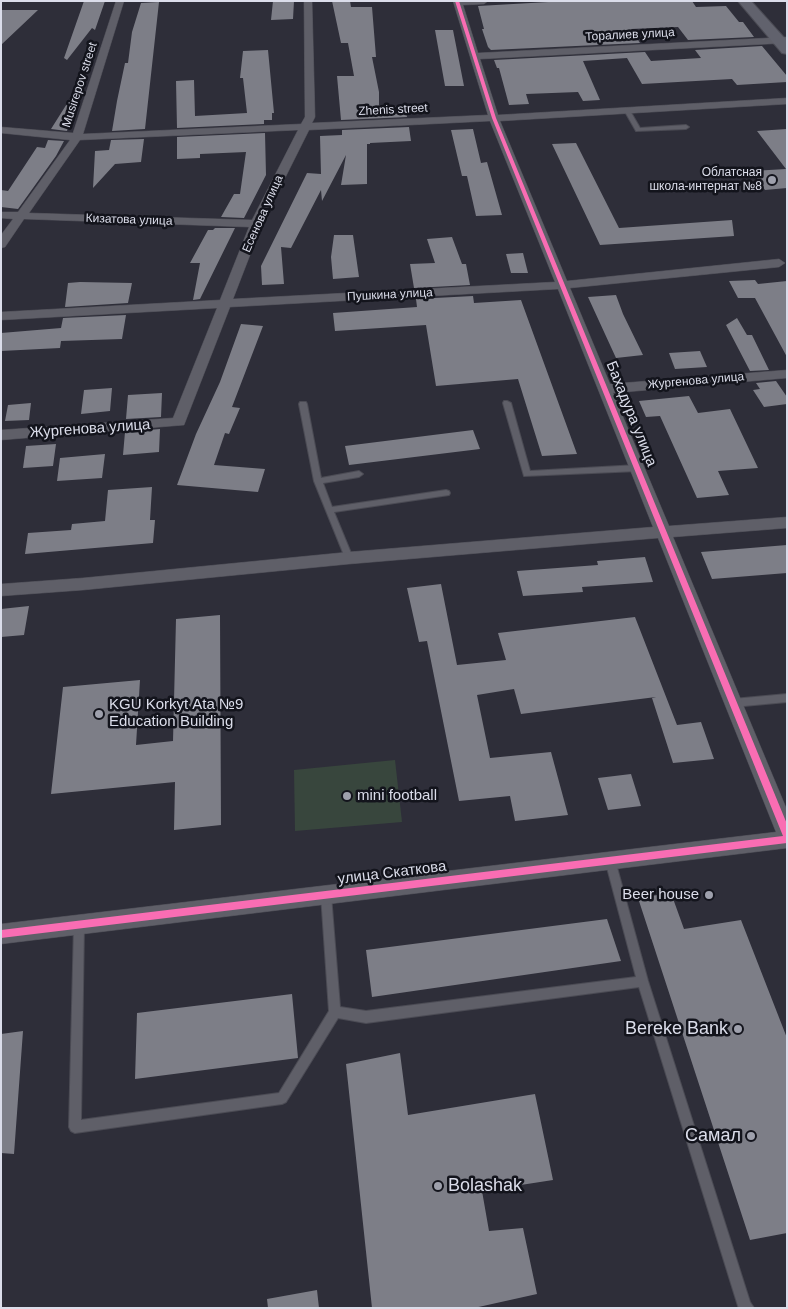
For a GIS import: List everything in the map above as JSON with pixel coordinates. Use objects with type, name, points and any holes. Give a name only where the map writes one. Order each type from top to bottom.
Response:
[{"type":"street","name":"Musirepov street","points":[[1,244],[77,137],[120,1]]},
{"type":"street","name":"Есенова улица","points":[[179,422],[256,224],[310,117],[308,1]]},
{"type":"street","points":[[457,2],[484,1]]},
{"type":"street","points":[[744,1],[784,43]]},
{"type":"street","name":"Бахадура улица","points":[[457,2],[494,118],[787,835]]},
{"type":"street","name":"Торалиев улица","points":[[474,56],[784,43]]},
{"type":"street","name":"Zhenis street","points":[[1,130],[77,137],[494,118],[787,101]]},
{"type":"street","name":"Кизатова улица","points":[[1,215],[256,224]]},
{"type":"street","name":"Пушкина улица","points":[[1,316],[563,285],[779,263]]},
{"type":"street","name":"Жургенова улица","points":[[606,389],[787,374]]},
{"type":"street","name":"Жургенова улица","points":[[1,435],[179,422]]},
{"type":"street","points":[[1,590],[83,584],[349,558],[787,522]]},
{"type":"street","name":"улица Скаткова","points":[[1,934],[787,839]]},
{"type":"lane","points":[[627,110],[638,130],[686,127]]},
{"type":"lane","points":[[507,403],[527,474],[638,468]]},
{"type":"lane","points":[[303,404],[318,480],[349,558]]},
{"type":"lane","points":[[318,480],[359,474]]},
{"type":"lane","points":[[330,510],[446,493]]},
{"type":"lane","points":[[733,703],[787,698]]},
{"type":"lane","points":[[610,860],[643,981],[745,1306],[748,1308]]},
{"type":"lane","points":[[79,925],[75,1127],[282,1098],[336,1012],[326,895]]},
{"type":"lane","points":[[336,1012],[366,1017],[643,981]]},
{"type":"green space","name":"mini football","points":[[395,760],[402,822],[295,831],[294,770]]},
{"type":"building","points":[[84,1],[105,1],[95,30],[92,28],[67,60],[64,58]]},
{"type":"building","points":[[273,1],[294,1],[293,19],[271,20]]},
{"type":"building","points":[[332,1],[350,1],[351,7],[372,7],[376,57],[372,57],[379,92],[379,105],[405,107],[407,117],[341,120],[337,76],[354,76],[348,43],[341,43]]},
{"type":"building","points":[[566,1],[692,1],[696,7],[726,6],[739,22],[743,22],[754,37],[688,40],[678,27],[631,29],[640,43],[491,50],[488,47],[482,29],[484,29],[478,6]]},
{"type":"building","points":[[159,2],[145,129],[112,131],[125,63],[128,63],[132,32],[141,3]]},
{"type":"building","points":[[1,10],[38,10],[1,45]]},
{"type":"building","points":[[435,30],[453,30],[464,86],[445,86]]},
{"type":"building","points":[[762,46],[787,76],[787,82],[737,85],[732,79],[642,84],[627,58],[583,61],[600,100],[583,101],[578,92],[526,94],[529,104],[509,105],[499,68],[497,68],[494,60],[645,52],[651,61],[701,58],[695,50]]},
{"type":"building","points":[[268,50],[274,113],[272,113],[272,120],[264,120],[264,124],[177,128],[176,81],[194,80],[195,116],[247,113],[243,78],[240,78],[243,51]]},
{"type":"building","points":[[75,91],[78,92],[67,131],[51,129]]},
{"type":"building","points":[[409,127],[411,141],[367,144],[367,184],[341,185],[346,155],[322,201],[321,190],[291,248],[281,247],[284,284],[262,285],[261,266],[307,173],[321,174],[320,136],[342,135],[342,130]]},
{"type":"building","points":[[473,129],[481,163],[487,162],[502,215],[476,216],[467,176],[462,176],[451,130]]},
{"type":"building","points":[[787,129],[787,188],[765,190],[752,171],[786,169],[757,131]]},
{"type":"building","points":[[265,133],[266,175],[244,218],[221,217],[234,194],[240,194],[246,152],[200,154],[200,158],[177,159],[177,137]]},
{"type":"building","points":[[144,139],[141,162],[115,164],[93,188],[95,151],[109,150],[111,140]]},
{"type":"building","points":[[48,140],[64,141],[56,156],[18,209],[1,207],[1,190],[8,191],[37,147],[45,148]]},
{"type":"building","points":[[576,143],[619,228],[732,220],[734,236],[600,245],[552,144]]},
{"type":"building","points":[[235,228],[200,299],[193,300],[200,263],[190,263],[208,230]]},
{"type":"building","points":[[334,235],[353,235],[359,277],[333,279],[331,257]]},
{"type":"building","points":[[452,237],[462,264],[466,264],[470,285],[414,288],[410,264],[435,263],[427,239]]},
{"type":"building","points":[[523,253],[528,273],[511,273],[506,254]]},
{"type":"building","points":[[755,280],[758,284],[787,281],[787,357],[755,298],[738,298],[729,281]]},
{"type":"building","points":[[68,283],[132,283],[128,303],[65,307]]},
{"type":"building","points":[[616,295],[643,355],[616,358],[588,297]]},
{"type":"building","points":[[473,296],[474,303],[521,300],[577,454],[542,456],[518,379],[436,386],[426,325],[335,331],[333,313],[417,307],[416,299]]},
{"type":"building","points":[[126,315],[122,339],[61,341],[60,348],[1,351],[1,333],[61,328],[63,318]]},
{"type":"building","points":[[737,318],[747,335],[752,335],[769,370],[750,371],[726,325]]},
{"type":"building","points":[[241,324],[263,326],[232,407],[240,408],[229,434],[225,433],[214,465],[265,469],[258,492],[177,485],[196,434],[220,382]]},
{"type":"building","points":[[700,351],[707,367],[675,369],[669,353]]},
{"type":"building","points":[[776,381],[787,397],[787,404],[764,407],[753,390],[760,389],[756,383]]},
{"type":"building","points":[[112,388],[110,411],[81,414],[84,390]]},
{"type":"building","points":[[162,393],[161,417],[126,419],[128,395]]},
{"type":"building","points":[[689,396],[698,413],[730,409],[758,468],[718,471],[729,495],[697,498],[660,416],[646,417],[639,401]]},
{"type":"building","points":[[31,403],[29,420],[5,421],[8,405]]},
{"type":"building","points":[[160,429],[159,452],[123,455],[125,432]]},
{"type":"building","points":[[473,430],[480,449],[349,465],[345,446]]},
{"type":"building","points":[[56,444],[53,466],[23,468],[26,446]]},
{"type":"building","points":[[105,454],[102,478],[57,481],[60,458]]},
{"type":"building","points":[[152,487],[150,520],[155,520],[153,543],[25,554],[28,533],[71,530],[72,524],[105,521],[108,490]]},
{"type":"building","points":[[787,545],[787,573],[712,579],[701,552]]},
{"type":"building","points":[[645,557],[653,582],[582,587],[583,592],[523,596],[517,571],[598,565],[597,561]]},
{"type":"building","points":[[441,584],[457,665],[506,660],[498,633],[635,617],[677,725],[701,722],[714,759],[673,763],[652,698],[656,697],[521,714],[514,689],[477,695],[490,758],[551,752],[568,815],[515,821],[510,796],[459,801],[427,641],[419,642],[407,588]]},
{"type":"building","points":[[29,606],[24,635],[1,637],[1,609]]},
{"type":"building","name":"KGU Korkyt Ata №9 Education Building","points":[[220,615],[221,825],[174,830],[175,782],[51,794],[63,687],[140,680],[136,745],[173,741],[176,619]]},
{"type":"building","points":[[631,774],[641,806],[608,810],[598,778]]},
{"type":"building","name":"Самал","points":[[671,893],[684,929],[741,920],[787,1038],[787,1233],[750,1240],[638,898]]},
{"type":"building","points":[[607,919],[621,961],[372,997],[366,950]]},
{"type":"building","points":[[292,994],[298,1058],[135,1079],[137,1013]]},
{"type":"building","points":[[23,1031],[14,1154],[1,1153],[1,1034]]},
{"type":"building","name":"Bolashak","points":[[400,1053],[408,1115],[535,1094],[553,1180],[482,1191],[489,1231],[523,1228],[537,1294],[474,1308],[372,1308],[346,1064]]},
{"type":"building","points":[[317,1290],[319,1308],[268,1308],[267,1299]]},
{"type":"cycle path","points":[[457,1],[494,118],[787,835]]},
{"type":"cycle path","points":[[1,934],[787,839]]},
{"type":"place","name":"Облатсная школа-интернат №8","points":[[772,180]]},
{"type":"place","name":"KGU Korkyt Ata №9 Education Building","points":[[99,714]]},
{"type":"place","name":"mini football","points":[[347,796]]},
{"type":"place","name":"Beer house","points":[[709,895]]},
{"type":"place","name":"Bereke Bank","points":[[738,1029]]},
{"type":"place","name":"Самал","points":[[751,1136]]},
{"type":"place","name":"Bolashak","points":[[438,1186]]}]
